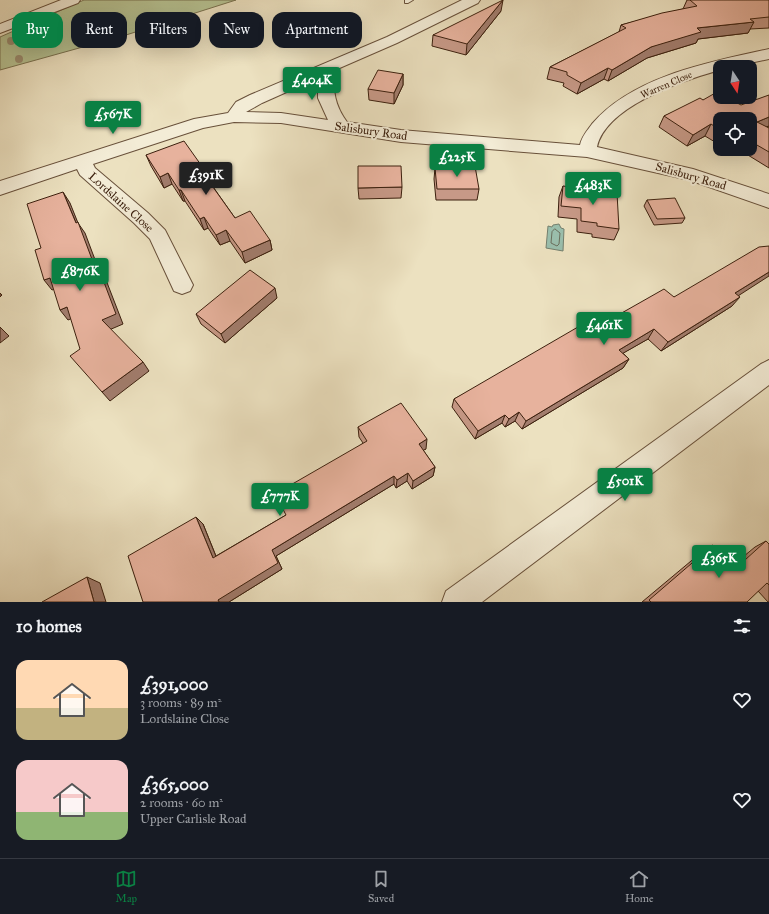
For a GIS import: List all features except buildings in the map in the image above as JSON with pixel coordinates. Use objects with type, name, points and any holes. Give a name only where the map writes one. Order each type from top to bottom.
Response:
[{"type":"street","points":[[1,27],[73,0]]},
{"type":"street","points":[[234,117],[242,106],[256,98],[392,40],[473,0]]},
{"type":"street","name":"Warren Close","points":[[587,152],[590,138],[607,118],[638,96],[684,75],[769,54]]},
{"type":"street","points":[[328,67],[324,84],[326,99],[332,113],[342,127]]},
{"type":"street","name":"Salisbury Road","points":[[0,188],[200,123],[234,117],[281,118],[401,136],[587,152],[631,160],[693,175],[769,201]]},
{"type":"street","name":"Lordslaine Close","points":[[83,161],[87,171],[141,218],[158,235],[182,285]]},
{"type":"street","points":[[457,602],[769,371]]},
{"type":"shaded area","points":[[84,0],[236,0],[198,12],[135,12],[135,32],[127,35],[127,12],[71,12],[71,48],[79,48],[0,70],[0,37],[12,32],[12,48],[63,48],[63,12],[57,12]]},
{"type":"water","points":[[559,224],[561,228],[564,229],[563,251],[546,248],[548,226],[552,227],[553,225]]}]
